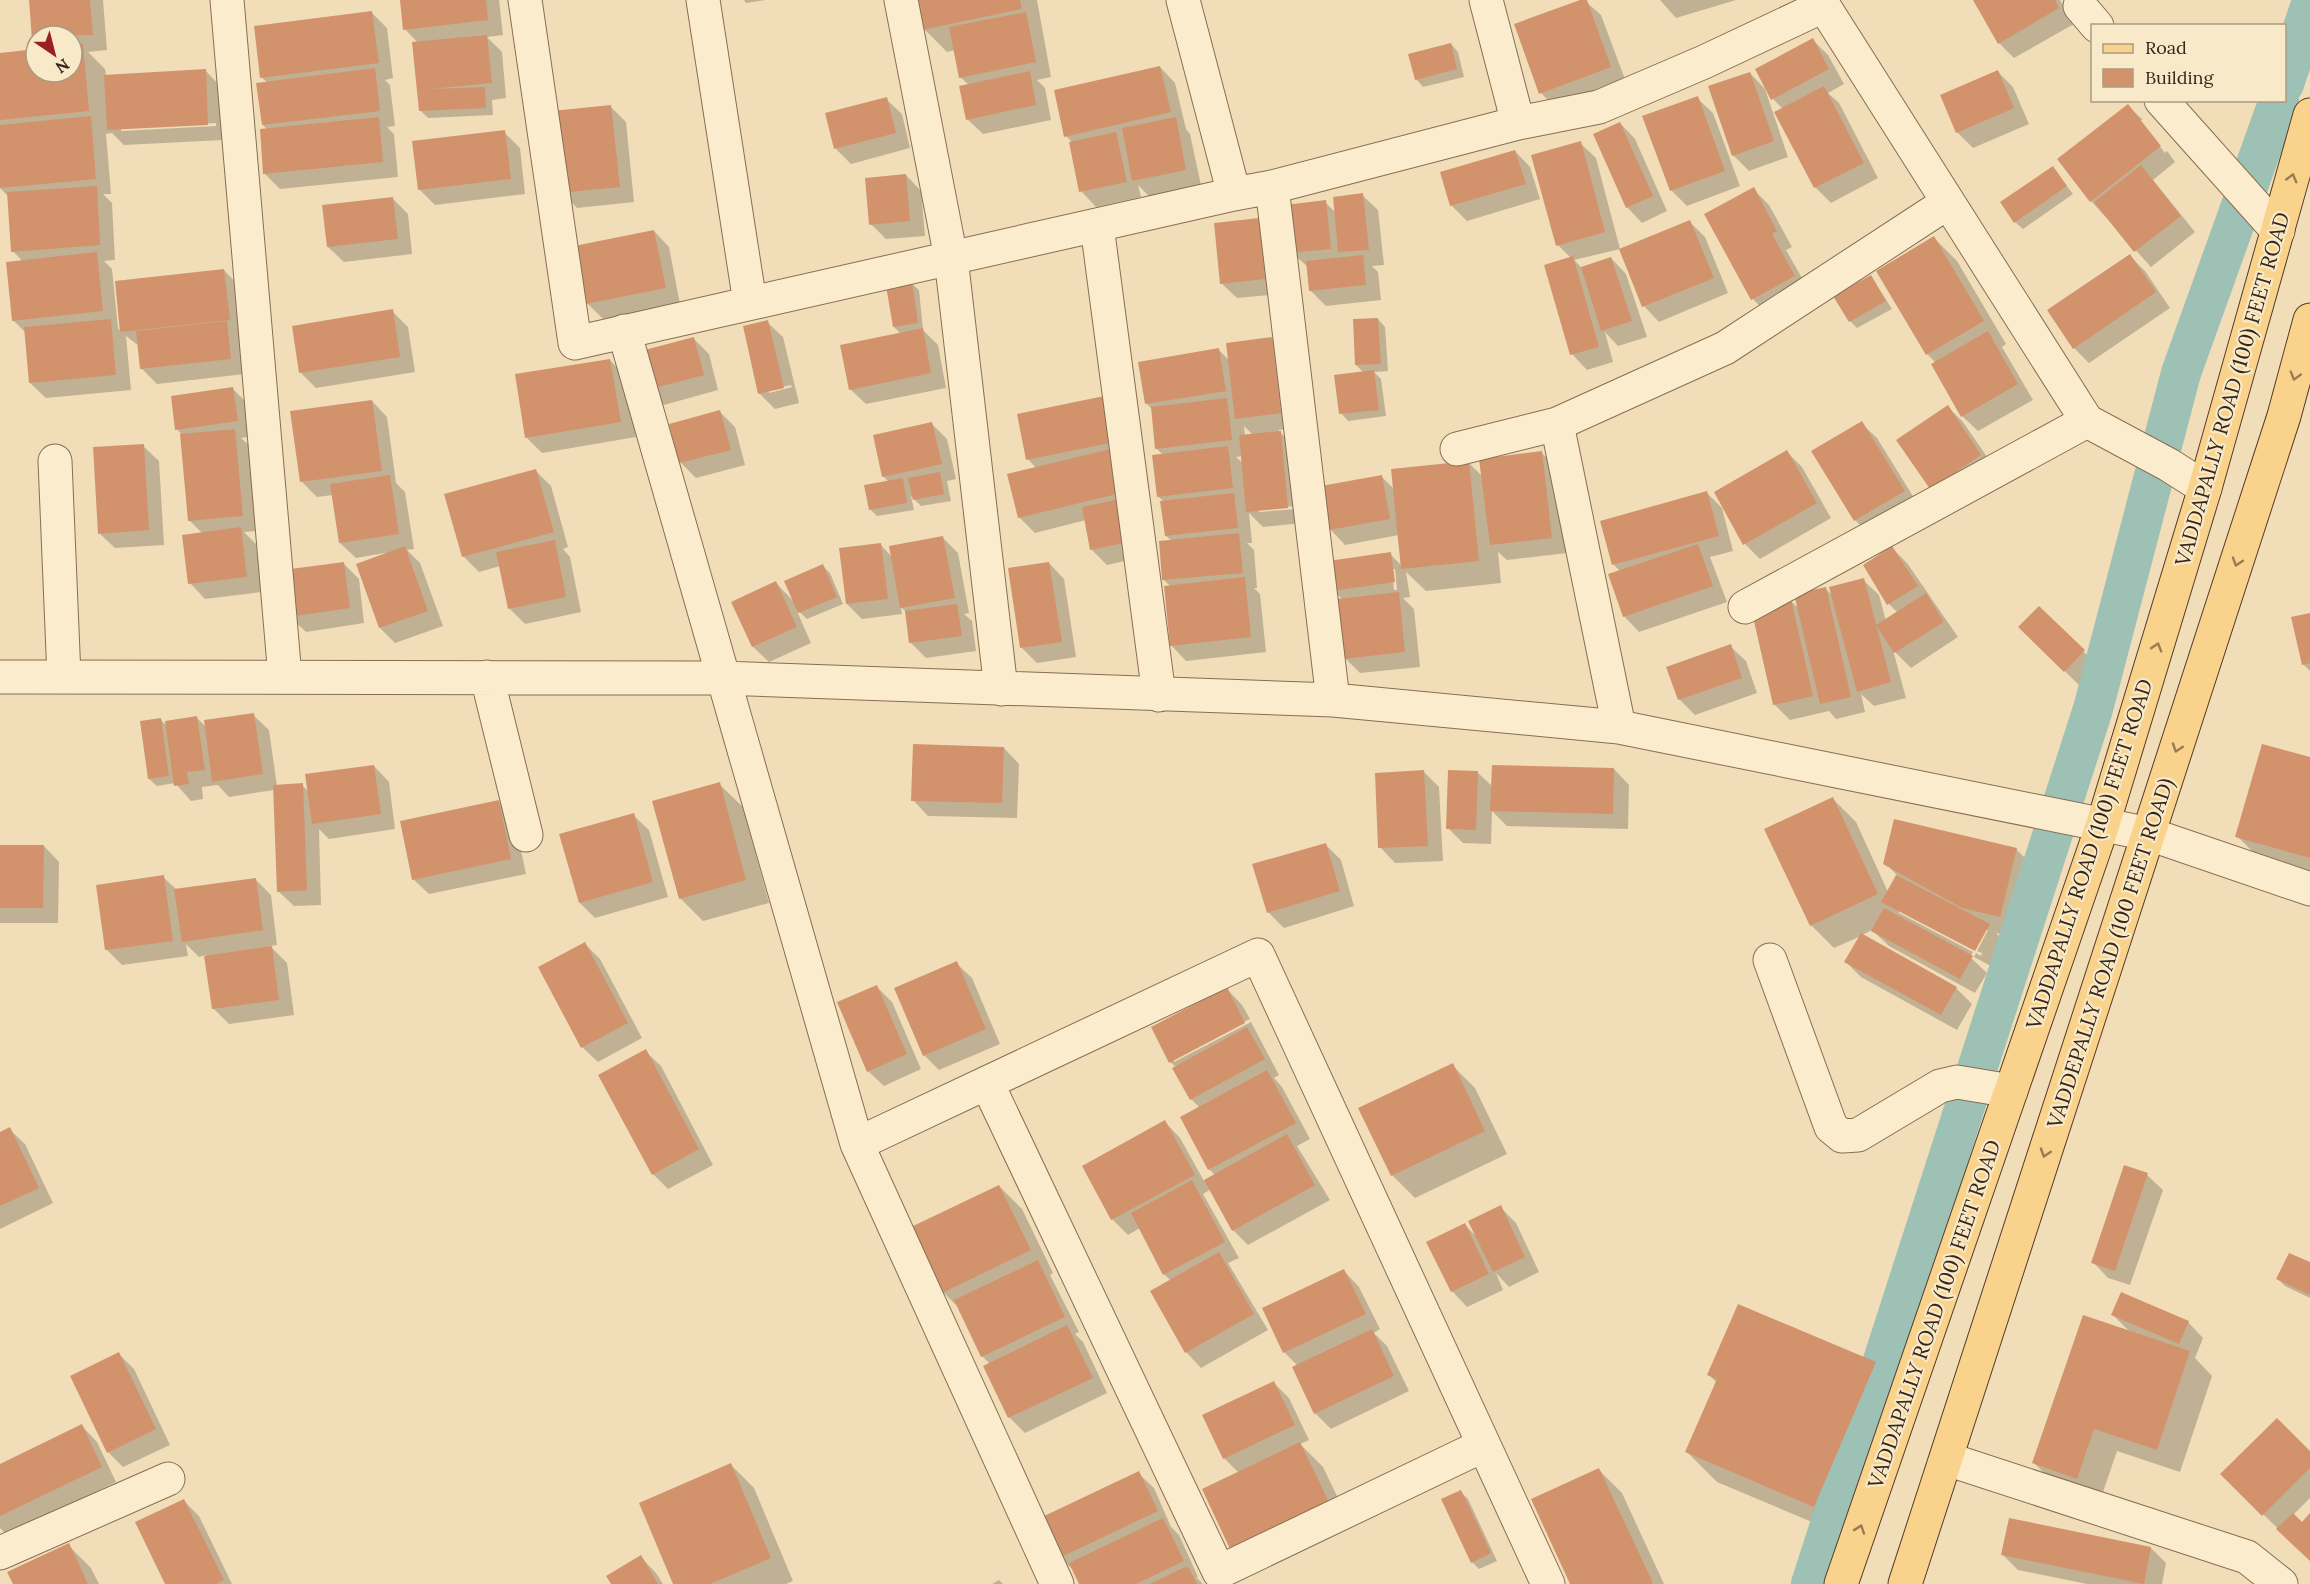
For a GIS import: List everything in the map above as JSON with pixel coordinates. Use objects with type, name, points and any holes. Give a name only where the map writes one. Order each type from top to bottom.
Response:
[{"type":"main road","name":"VADDAPALLY ROAD (100) FEET ROAD","points":[[1841,1584],[2011,1091],[2088,821],[2205,488],[2310,115]]},
{"type":"main road","name":"VADDEPALLY ROAD (100 FEET ROAD)","points":[[1905,1584],[2284,416],[2310,320]]},
{"type":"street","points":[[227,0],[285,677]]},
{"type":"street","points":[[525,0],[575,343],[1272,187],[1518,123],[1599,107],[1704,62],[1821,3],[2087,421],[2169,465],[2205,488]]},
{"type":"street","points":[[703,0],[750,303]]},
{"type":"street","points":[[901,0],[951,258],[1001,689]]},
{"type":"street","points":[[1184,0],[1234,194]]},
{"type":"street","points":[[1486,0],[1518,123]]},
{"type":"street","points":[[2164,102],[2278,231]]},
{"type":"street","points":[[1272,187],[1333,700]]},
{"type":"street","points":[[1457,449],[1557,424],[1725,348],[1947,203]]},
{"type":"street","points":[[1097,226],[1159,695]]},
{"type":"street","points":[[624,331],[857,1144],[1057,1584]]},
{"type":"street","points":[[1745,607],[2087,421]]},
{"type":"street","points":[[1557,424],[1619,726]]},
{"type":"street","points":[[56,460],[64,677]]},
{"type":"street","points":[[0,677],[722,678],[1333,700],[1619,726],[2149,834],[2310,889]]},
{"type":"street","points":[[487,677],[526,835]]},
{"type":"street","points":[[857,1144],[1258,955],[1548,1584]]},
{"type":"street","points":[[1770,960],[1831,1126],[1842,1136],[1858,1135],[1940,1086],[1968,1084],[2011,1091]]},
{"type":"street","points":[[987,1083],[1220,1572],[1484,1445]]},
{"type":"street","points":[[1947,1459],[2281,1584]]},
{"type":"street","points":[[0,1553],[168,1479]]},
{"type":"building","points":[[29,0],[90,0],[93,35],[84,35],[84,24],[31,24]]},
{"type":"building","points":[[400,0],[486,0],[488,20],[403,30]]},
{"type":"building","points":[[916,0],[1020,0],[1022,9],[922,30]]},
{"type":"building","points":[[1580,0],[1587,0],[1611,67],[1539,94],[1514,24]]},
{"type":"building","points":[[1973,0],[2055,0],[2059,8],[1998,44]]},
{"type":"building","points":[[372,11],[379,63],[260,78],[254,26]]},
{"type":"building","points":[[1026,12],[1036,62],[959,78],[949,27]]},
{"type":"building","points":[[487,35],[492,83],[431,89],[485,87],[486,108],[419,111],[412,42]]},
{"type":"building","points":[[1813,38],[1829,69],[1771,100],[1755,69]]},
{"type":"building","points":[[1451,43],[1457,69],[1415,80],[1408,54]]},
{"type":"building","points":[[24,50],[24,84],[84,84],[84,55],[89,111],[0,120],[0,53]]},
{"type":"building","points":[[1160,66],[1171,112],[1064,137],[1054,90]]},
{"type":"building","points":[[375,68],[380,111],[262,125],[256,83]]},
{"type":"building","points":[[206,69],[208,125],[107,130],[104,75]]},
{"type":"building","points":[[1998,70],[2014,108],[1956,133],[1940,95]]},
{"type":"building","points":[[1030,71],[1036,105],[966,120],[959,86]]},
{"type":"building","points":[[1750,72],[1774,141],[1732,156],[1708,86]]},
{"type":"building","points":[[1824,86],[1864,163],[1814,188],[1774,112]]},
{"type":"building","points":[[1698,96],[1725,171],[1670,191],[1642,116]]},
{"type":"building","points":[[887,97],[896,133],[834,149],[825,113]]},
{"type":"building","points":[[2128,104],[2161,146],[2090,202],[2057,159]]},
{"type":"building","points":[[611,105],[620,187],[560,193],[552,111]]},
{"type":"building","points":[[91,116],[96,179],[0,188],[0,125]]},
{"type":"building","points":[[379,117],[383,162],[263,174],[260,129]]},
{"type":"building","points":[[1176,117],[1186,170],[1132,181],[1122,128]]},
{"type":"building","points":[[1620,122],[1653,196],[1626,208],[1593,134]]},
{"type":"building","points":[[505,130],[511,179],[418,190],[412,141]]},
{"type":"building","points":[[1116,132],[1127,182],[1079,192],[1069,142]]},
{"type":"building","points":[[1581,141],[1605,232],[1556,246],[1531,155]]},
{"type":"building","points":[[1515,150],[1526,184],[1450,206],[1440,172]]},
{"type":"building","points":[[2141,165],[2181,216],[2134,252],[2094,202]]},
{"type":"building","points":[[2053,166],[2067,186],[2014,223],[2000,202]]},
{"type":"building","points":[[906,174],[910,221],[869,225],[865,178]]},
{"type":"building","points":[[97,186],[100,245],[11,252],[7,192]]},
{"type":"building","points":[[1754,187],[1777,231],[1772,234],[1795,276],[1751,300],[1704,214]]},
{"type":"building","points":[[1363,193],[1369,250],[1338,252],[1333,197]]},
{"type":"building","points":[[393,197],[398,239],[327,247],[322,205]]},
{"type":"building","points":[[1326,200],[1331,249],[1289,253],[1285,205]]},
{"type":"building","points":[[1259,218],[1265,279],[1220,284],[1214,223]]},
{"type":"building","points":[[1690,220],[1714,278],[1642,307],[1619,249]]},
{"type":"building","points":[[654,230],[666,288],[586,304],[574,246]]},
{"type":"building","points":[[1934,236],[1984,321],[1926,355],[1876,271]]},
{"type":"building","points":[[97,252],[103,311],[12,321],[6,262]]},
{"type":"building","points":[[2130,254],[2156,292],[2073,349],[2047,310]]},
{"type":"building","points":[[1363,255],[1366,285],[1309,291],[1306,261]]},
{"type":"building","points":[[1573,256],[1599,347],[1570,355],[1544,265]]},
{"type":"building","points":[[1611,257],[1632,321],[1601,331],[1581,267]]},
{"type":"building","points":[[224,269],[230,320],[120,332],[115,281]]},
{"type":"building","points":[[1871,275],[1886,301],[1849,322],[1833,296]]},
{"type":"building","points":[[912,281],[918,323],[893,327],[886,286]]},
{"type":"building","points":[[393,309],[400,357],[299,373],[292,326]]},
{"type":"building","points":[[1378,318],[1381,364],[1355,365],[1353,319]]},
{"type":"building","points":[[111,319],[116,375],[29,383],[24,327]]},
{"type":"building","points":[[768,320],[784,388],[758,394],[743,326]]},
{"type":"building","points":[[227,321],[231,359],[140,369],[136,331]]},
{"type":"building","points":[[923,328],[931,373],[849,390],[840,345]]},
{"type":"building","points":[[1988,331],[2018,384],[1961,417],[1931,364]]},
{"type":"building","points":[[694,337],[704,375],[647,390],[637,352]]},
{"type":"building","points":[[1272,337],[1281,413],[1235,419],[1226,343]]},
{"type":"building","points":[[1219,348],[1226,391],[1145,404],[1138,362]]},
{"type":"building","points":[[610,359],[621,422],[525,438],[515,374]]},
{"type":"building","points":[[1374,370],[1379,410],[1339,414],[1334,375]]},
{"type":"building","points":[[233,387],[238,421],[175,430],[171,396]]},
{"type":"building","points":[[1109,395],[1119,441],[1026,460],[1017,414]]},
{"type":"building","points":[[1227,398],[1232,440],[1155,449],[1151,407]]},
{"type":"building","points":[[372,400],[382,471],[300,482],[290,411]]},
{"type":"building","points":[[1948,405],[1981,455],[1930,489],[1896,440]]},
{"type":"building","points":[[720,410],[731,450],[679,463],[669,424]]},
{"type":"building","points":[[1862,421],[1905,491],[1854,521],[1811,451]]},
{"type":"building","points":[[932,422],[942,464],[882,477],[873,435]]},
{"type":"building","points":[[235,429],[243,516],[188,521],[180,434]]},
{"type":"building","points":[[1281,431],[1288,508],[1246,512],[1239,435]]},
{"type":"building","points":[[144,444],[149,530],[98,534],[93,447]]},
{"type":"building","points":[[1228,446],[1233,488],[1157,497],[1152,455]]},
{"type":"building","points":[[1111,449],[1121,493],[1018,518],[1007,474]]},
{"type":"building","points":[[1787,450],[1817,503],[1743,545],[1714,492]]},
{"type":"building","points":[[1542,451],[1552,538],[1490,545],[1479,459]]},
{"type":"building","points":[[1469,461],[1479,561],[1401,569],[1391,469]]},
{"type":"building","points":[[536,469],[554,532],[462,557],[444,494]]},
{"type":"building","points":[[940,472],[944,494],[913,500],[908,478]]},
{"type":"building","points":[[390,475],[399,534],[339,543],[330,484]]},
{"type":"building","points":[[1382,475],[1390,519],[1329,530],[1321,486]]},
{"type":"building","points":[[903,478],[907,503],[869,510],[864,485]]},
{"type":"building","points":[[1707,491],[1719,536],[1612,565],[1600,521]]},
{"type":"building","points":[[1234,493],[1238,528],[1165,536],[1160,501]]},
{"type":"building","points":[[1120,499],[1129,542],[1090,550],[1082,507]]},
{"type":"building","points":[[241,527],[247,577],[188,584],[182,535]]},
{"type":"building","points":[[1239,533],[1243,573],[1162,580],[1159,541]]},
{"type":"building","points":[[943,536],[955,598],[900,608],[889,546]]},
{"type":"building","points":[[555,540],[566,597],[508,609],[496,552]]},
{"type":"building","points":[[881,543],[888,599],[846,604],[839,548]]},
{"type":"building","points":[[1698,544],[1713,586],[1623,617],[1608,574]]},
{"type":"building","points":[[405,546],[428,611],[379,628],[356,564]]},
{"type":"building","points":[[1892,546],[1918,586],[1887,605],[1863,565]]},
{"type":"building","points":[[1391,552],[1395,582],[1332,591],[1328,561]]},
{"type":"building","points":[[344,562],[350,608],[289,617],[283,570]]},
{"type":"building","points":[[1049,562],[1062,642],[1020,648],[1008,568]]},
{"type":"building","points":[[823,564],[837,597],[798,613],[784,581]]},
{"type":"building","points":[[1245,577],[1251,637],[1170,646],[1164,586]]},
{"type":"building","points":[[1864,578],[1891,682],[1857,692],[1829,587]]},
{"type":"building","points":[[776,581],[797,627],[752,647],[731,602]]},
{"type":"building","points":[[1826,587],[1851,697],[1820,704],[1794,594]]},
{"type":"building","points":[[1399,592],[1405,652],[1343,659],[1337,599]]},
{"type":"building","points":[[1926,593],[1944,622],[1894,653],[1876,625]]},
{"type":"building","points":[[1791,599],[1813,696],[1773,705],[1751,608]]},
{"type":"building","points":[[957,604],[962,636],[909,643],[905,611]]},
{"type":"building","points":[[2039,606],[2085,650],[2064,672],[2018,627]]},
{"type":"building","points":[[2310,613],[2310,663],[2302,665],[2291,617]]},
{"type":"building","points":[[1731,644],[1742,678],[1678,700],[1666,667]]},
{"type":"building","points":[[254,713],[263,774],[212,782],[204,720]]},
{"type":"building","points":[[197,716],[205,770],[187,772],[189,784],[174,786],[165,721]]},
{"type":"building","points":[[161,718],[169,776],[148,779],[140,721]]},
{"type":"building","points":[[913,744],[1004,747],[1002,803],[911,801]]},
{"type":"building","points":[[2262,744],[2310,757],[2310,858],[2235,837]]},
{"type":"building","points":[[374,765],[381,814],[312,824],[305,774]]},
{"type":"building","points":[[1492,765],[1614,768],[1613,814],[1490,811]]},
{"type":"building","points":[[1424,770],[1428,846],[1378,848],[1375,773]]},
{"type":"building","points":[[1448,770],[1478,771],[1476,830],[1446,829]]},
{"type":"building","points":[[720,782],[746,880],[679,899],[652,801]]},
{"type":"building","points":[[303,783],[307,890],[277,892],[273,785]]},
{"type":"building","points":[[1833,797],[1878,894],[1810,926],[1764,829]]},
{"type":"building","points":[[499,800],[511,859],[412,880],[400,821]]},
{"type":"building","points":[[634,813],[653,882],[579,903],[559,834]]},
{"type":"building","points":[[1894,819],[2017,848],[2000,917],[1962,908],[1883,864]]},
{"type":"building","points":[[1326,843],[1340,891],[1267,913],[1252,864]]},
{"type":"building","points":[[0,845],[44,845],[43,908],[0,908]]},
{"type":"building","points":[[164,875],[173,941],[105,950],[96,885]]},
{"type":"building","points":[[1896,875],[1990,924],[1975,951],[1881,902]]},
{"type":"building","points":[[256,878],[263,930],[182,942],[174,889]]},
{"type":"building","points":[[1884,908],[1973,956],[1960,979],[1871,931]]},
{"type":"building","points":[[1861,933],[1957,987],[1941,1015],[1844,962]]},
{"type":"building","points":[[585,942],[628,1023],[581,1048],[538,967]]},
{"type":"building","points":[[272,946],[279,1000],[212,1009],[204,956]]},
{"type":"building","points":[[957,961],[986,1029],[923,1056],[894,988]]},
{"type":"building","points":[[877,985],[907,1054],[867,1072],[837,1002]]},
{"type":"building","points":[[1227,987],[1245,1023],[1169,1063],[1151,1027]]},
{"type":"building","points":[[1247,1027],[1265,1059],[1190,1100],[1172,1068]]},
{"type":"building","points":[[646,1049],[699,1149],[652,1175],[598,1075]]},
{"type":"building","points":[[1453,1063],[1485,1131],[1391,1176],[1358,1108]]},
{"type":"building","points":[[1267,1070],[1296,1123],[1208,1170],[1180,1117]]},
{"type":"building","points":[[1165,1120],[1195,1175],[1111,1220],[1082,1166]]},
{"type":"building","points":[[10,1127],[39,1188],[0,1206],[0,1132]]},
{"type":"building","points":[[1287,1134],[1315,1185],[1232,1231],[1204,1180]]},
{"type":"building","points":[[2124,1165],[2148,1173],[2115,1271],[2091,1263]]},
{"type":"building","points":[[1192,1180],[1225,1242],[1163,1275],[1131,1213]]},
{"type":"building","points":[[999,1185],[1031,1250],[942,1293],[911,1227]]},
{"type":"building","points":[[1501,1205],[1525,1257],[1493,1272],[1468,1221]]},
{"type":"building","points":[[1465,1223],[1489,1274],[1451,1292],[1426,1242]]},
{"type":"building","points":[[1219,1252],[1254,1314],[1185,1353],[1150,1291]]},
{"type":"building","points":[[2289,1253],[2310,1262],[2310,1295],[2276,1279]]},
{"type":"building","points":[[1038,1260],[1065,1317],[981,1357],[954,1300]]},
{"type":"building","points":[[1344,1269],[1366,1314],[1283,1353],[1262,1308]]},
{"type":"building","points":[[2121,1292],[2189,1321],[2179,1344],[2111,1315]]},
{"type":"building","points":[[1738,1304],[1876,1362],[1814,1507],[1685,1452],[1717,1379],[1707,1375]]},
{"type":"building","points":[[2083,1315],[2190,1351],[2157,1450],[2094,1429],[2077,1479],[2032,1463]]},
{"type":"building","points":[[1067,1325],[1093,1378],[1008,1418],[983,1366]]},
{"type":"building","points":[[1372,1329],[1394,1376],[1314,1414],[1292,1367]]},
{"type":"building","points":[[119,1352],[156,1429],[107,1453],[70,1376]]},
{"type":"building","points":[[1274,1381],[1295,1425],[1223,1459],[1202,1415]]},
{"type":"building","points":[[2277,1418],[2310,1451],[2310,1468],[2262,1516],[2220,1474]]},
{"type":"building","points":[[82,1424],[102,1467],[0,1516],[0,1464]]},
{"type":"building","points":[[1300,1442],[1329,1502],[1230,1549],[1202,1489]]},
{"type":"building","points":[[731,1463],[771,1558],[710,1584],[673,1584],[639,1503]]},
{"type":"building","points":[[1599,1468],[1653,1583],[1570,1584],[1531,1499]]},
{"type":"building","points":[[1139,1471],[1158,1511],[1059,1558],[1040,1518]]},
{"type":"building","points":[[1461,1490],[1491,1553],[1471,1563],[1441,1499]]},
{"type":"building","points":[[184,1499],[224,1580],[216,1584],[165,1584],[135,1522]]},
{"type":"building","points":[[2293,1513],[2302,1522],[2310,1513],[2310,1561],[2276,1529]]},
{"type":"building","points":[[1163,1518],[1184,1561],[1136,1584],[1079,1584],[1069,1563]]},
{"type":"building","points":[[2009,1518],[2151,1547],[2144,1584],[2001,1555]]},
{"type":"building","points":[[69,1543],[88,1584],[13,1584],[7,1572]]},
{"type":"building","points":[[641,1555],[658,1584],[611,1584],[606,1576]]},
{"type":"building","points":[[1185,1567],[1189,1568],[1197,1584],[1150,1584]]},
{"type":"waterway","points":[[2286,78],[2310,7]]},
{"type":"waterway","points":[[1811,1584],[2093,709],[2181,373],[2278,102]]}]
